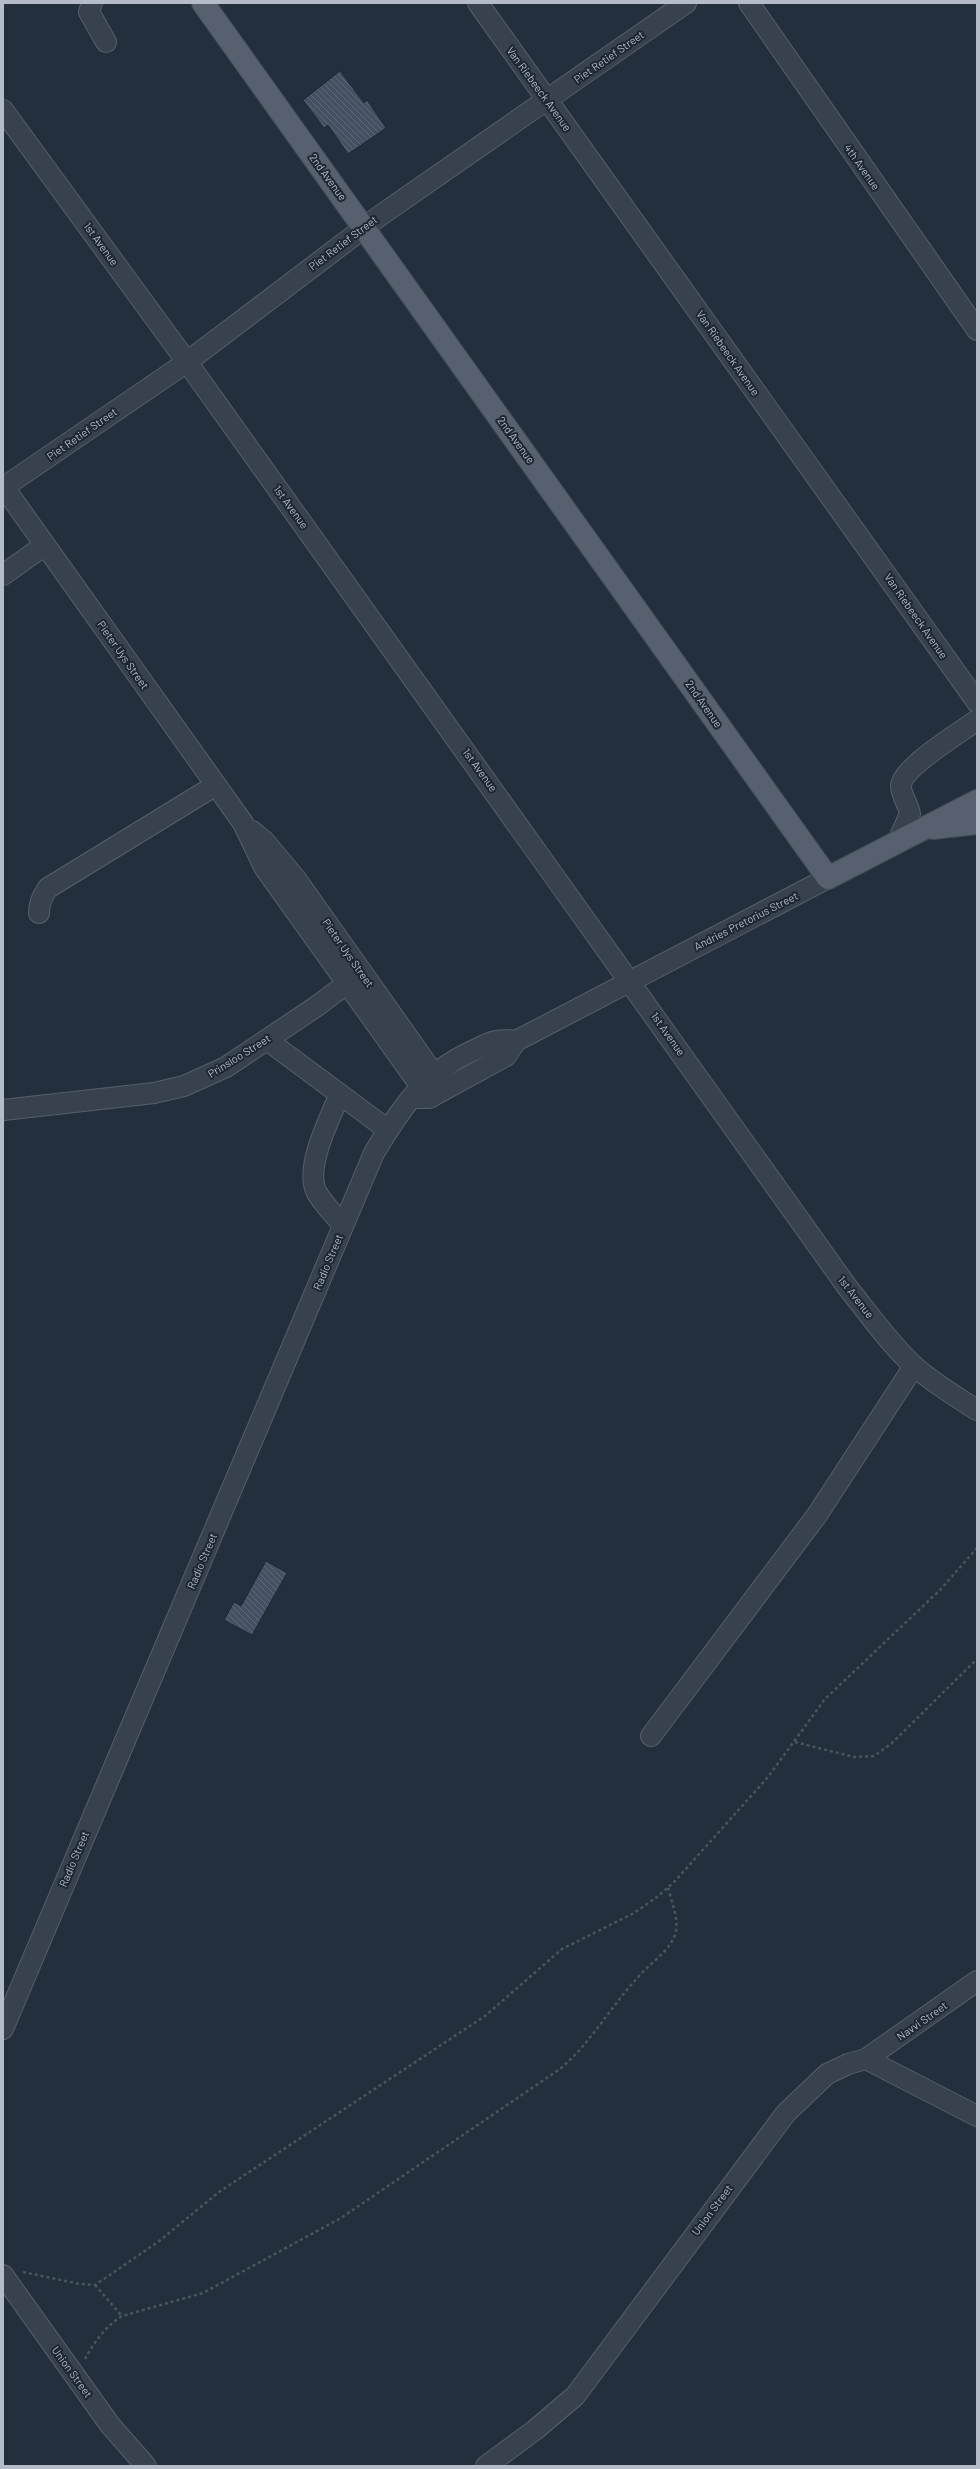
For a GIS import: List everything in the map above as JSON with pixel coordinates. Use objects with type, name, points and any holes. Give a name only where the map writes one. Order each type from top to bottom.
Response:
[{"type":"main road","name":"2nd Avenue","points":[[203,3],[828,878]]},
{"type":"main road","name":"Andries Pretorius Street","points":[[828,878],[977,801]]},
{"type":"main road","points":[[923,828],[949,828],[977,823]]},
{"type":"street","points":[[92,3],[89,12],[106,42]]},
{"type":"street","name":"Van Riebeeck Avenue","points":[[478,3],[977,702]]},
{"type":"street","name":"Piet Retief Street","points":[[3,487],[187,362],[364,228],[686,3]]},
{"type":"street","name":"4th Avenue","points":[[750,3],[977,330]]},
{"type":"street","name":"1st Avenue","points":[[3,110],[187,362],[848,1288],[893,1344],[914,1366],[944,1389],[977,1410]]},
{"type":"street","name":"Pieter Uys Street","points":[[3,487],[243,823],[264,867],[354,978],[427,1089]]},
{"type":"street","points":[[3,574],[45,545]]},
{"type":"street","points":[[898,841],[910,814],[901,787],[904,778],[917,764],[977,720]]},
{"type":"street","points":[[40,913],[39,906],[43,894],[48,888],[216,785]]},
{"type":"street","name":"Andries Pretorius Street","points":[[427,1089],[506,1056],[516,1041],[828,878]]},
{"type":"street","name":"Prinsloo Street","points":[[3,1110],[154,1093],[184,1086],[226,1067],[317,1006],[354,978]]},
{"type":"street","points":[[267,1040],[388,1130]]},
{"type":"street","name":"Radio Street","points":[[3,2029],[374,1153],[388,1130],[427,1089]]},
{"type":"street","points":[[340,1094],[316,1158],[313,1176],[316,1192],[343,1226]]},
{"type":"street","points":[[651,1736],[817,1515],[914,1366]]},
{"type":"street","name":"Navvi Street","points":[[866,2059],[977,1981]]},
{"type":"street","points":[[866,2059],[977,2116]]},
{"type":"street","name":"Union Street","points":[[486,2466],[541,2426],[575,2396],[692,2236],[791,2108],[828,2074],[848,2064],[866,2059]]},
{"type":"street","name":"Union Street","points":[[9,2273],[76,2377],[110,2425],[146,2466]]},
{"type":"path","points":[[9,2273],[95,2285],[158,2242],[219,2192],[485,2016],[562,1949],[634,1913],[668,1887],[768,1777],[825,1699],[940,1590],[977,1548]]},
{"type":"path","points":[[795,1742],[854,1757],[874,1756],[892,1743],[977,1659]]},
{"type":"path","points":[[76,2377],[102,2332],[110,2323],[122,2316],[203,2293],[341,2218],[560,2069],[581,2049],[640,1974],[663,1953],[672,1941],[676,1923],[668,1887]]},
{"type":"path","points":[[95,2285],[122,2316]]},
{"type":"building","points":[[340,71],[364,103],[367,100],[386,128],[348,154],[328,125],[324,128],[303,100]]},
{"type":"building","points":[[266,1561],[287,1573],[252,1635],[224,1620],[234,1602],[241,1606]]}]
